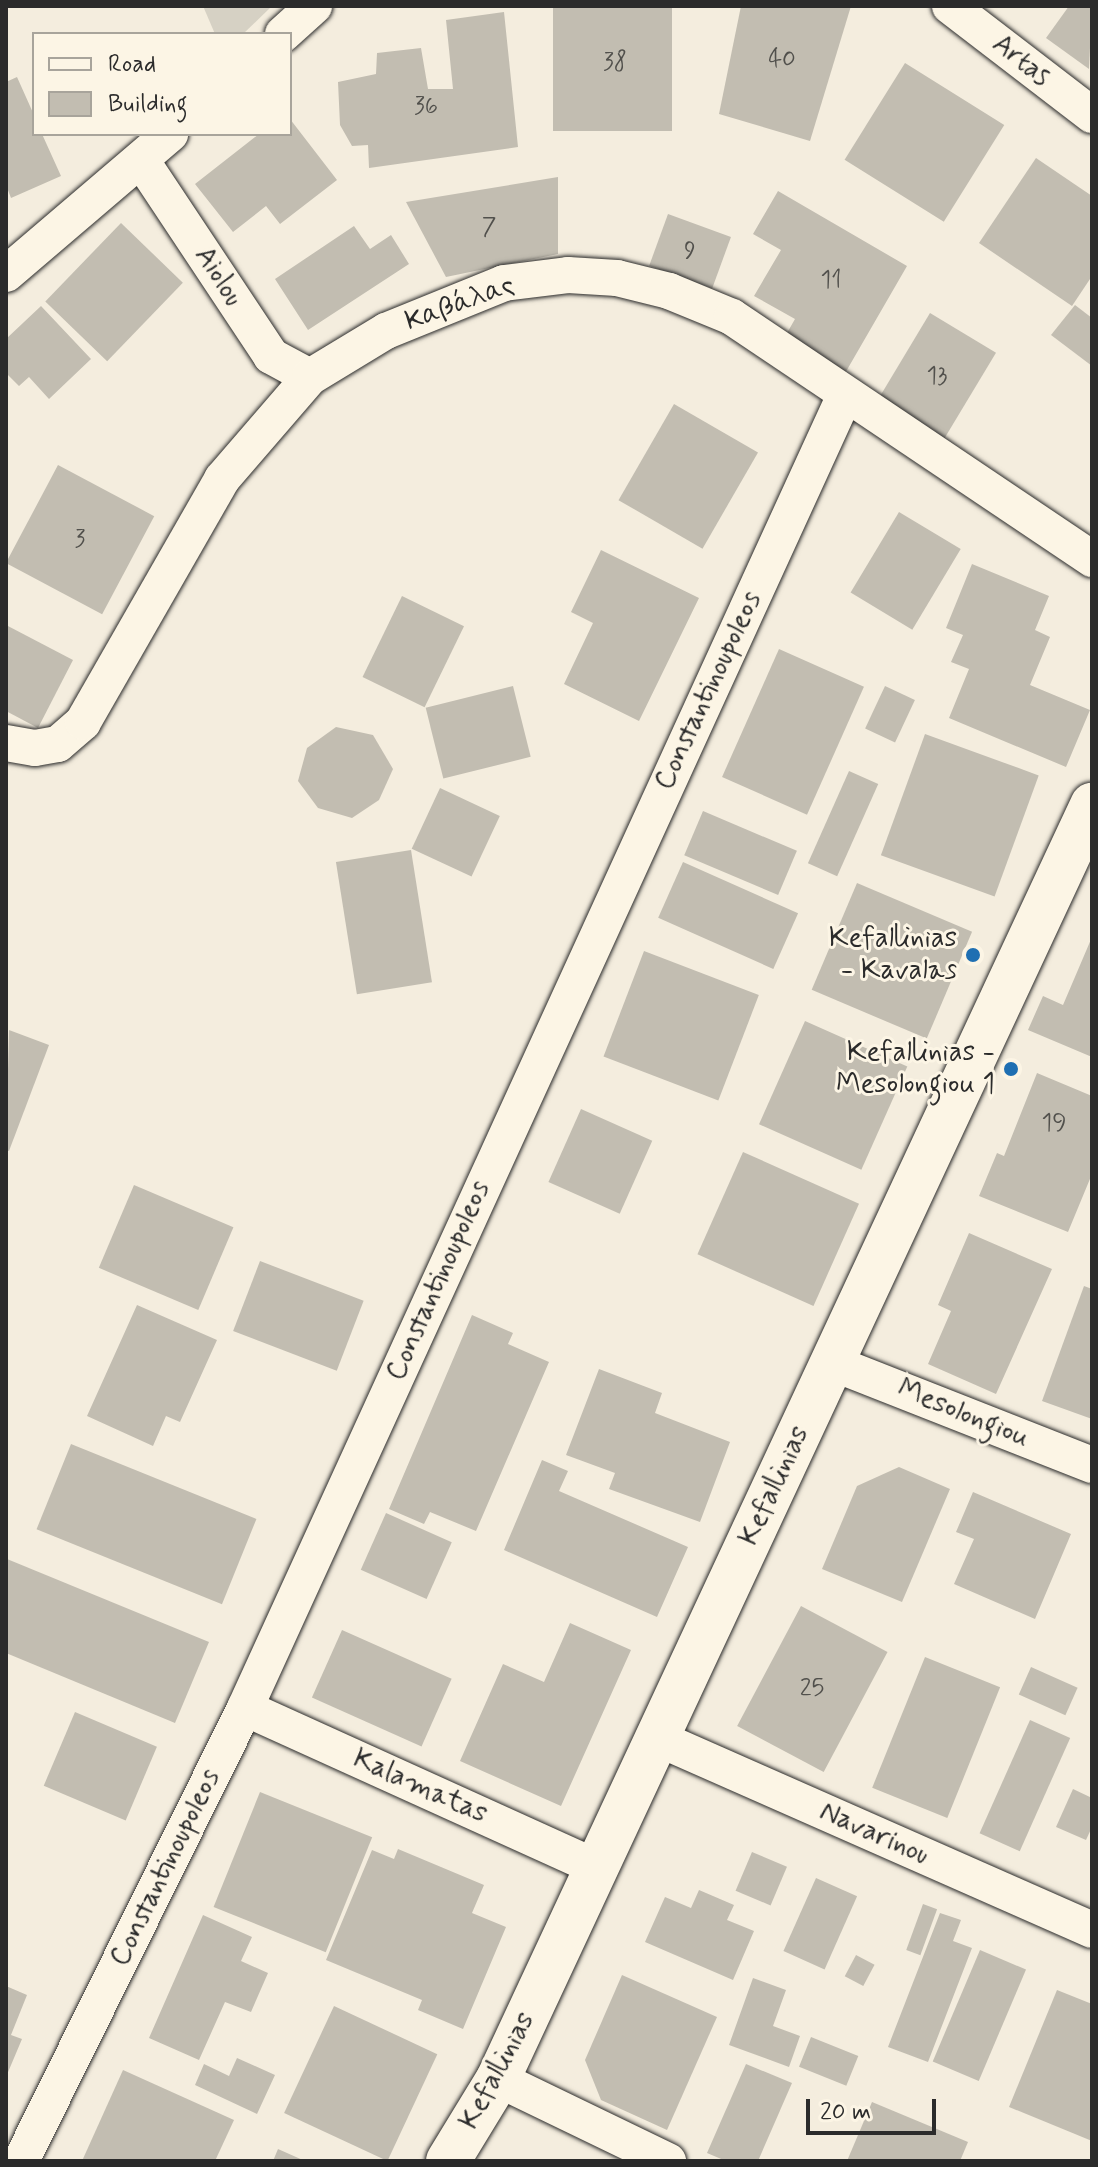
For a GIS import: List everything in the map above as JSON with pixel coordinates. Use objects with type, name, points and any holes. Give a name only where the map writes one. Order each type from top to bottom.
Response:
[{"type":"street","points":[[285,32],[314,6]]},
{"type":"street","name":"Artas","points":[[950,6],[1092,115]]},
{"type":"street","points":[[6,274],[168,136]]},
{"type":"street","name":"Aiolou","points":[[141,160],[271,356],[310,377]]},
{"type":"street","name":"Καβάλας","points":[[6,743],[35,748],[58,744],[83,722],[222,479],[310,377],[435,309],[504,283],[568,275],[630,281],[732,317],[1092,559]]},
{"type":"street","name":"Constantinoupoleos","points":[[21,2161],[245,1708],[845,395]]},
{"type":"street","name":"Kefallinias","points":[[448,2161],[498,2079],[1092,805]]},
{"type":"street","name":"Mesolongiou","points":[[833,1363],[1092,1465]]},
{"type":"street","name":"Kalamatas","points":[[245,1708],[596,1867]]},
{"type":"street","name":"Navarinou","points":[[657,1738],[1092,1930]]},
{"type":"street","points":[[498,2079],[668,2161]]},
{"type":"shaded area","points":[[203,6],[272,6],[245,32],[214,32]]},
{"type":"building","points":[[553,6],[672,6],[672,131],[553,131]]},
{"type":"building","points":[[741,6],[851,6],[810,141],[719,114]]},
{"type":"building","points":[[1069,6],[1092,6],[1089,69],[1046,38]]},
{"type":"building","points":[[504,12],[518,147],[369,168],[368,145],[352,146],[340,125],[338,82],[376,74],[377,53],[421,48],[428,89],[453,89],[446,20]]},
{"type":"building","points":[[905,63],[1004,125],[944,222],[845,160]]},
{"type":"building","points":[[17,77],[32,111],[32,136],[43,136],[61,176],[11,198],[6,185],[6,82]]},
{"type":"building","points":[[292,122],[337,180],[280,224],[266,206],[233,232],[195,184],[256,136],[292,136]]},
{"type":"building","points":[[1036,158],[1092,196],[1092,276],[1072,306],[979,243]]},
{"type":"building","points":[[558,177],[558,254],[446,277],[406,202]]},
{"type":"building","points":[[778,191],[907,266],[844,375],[783,340],[795,319],[754,296],[781,250],[753,234]]},
{"type":"building","points":[[668,214],[731,237],[712,289],[649,266]]},
{"type":"building","points":[[121,223],[183,283],[107,361],[45,301]]},
{"type":"building","points":[[354,226],[370,249],[391,235],[409,264],[308,330],[275,279]]},
{"type":"building","points":[[1075,305],[1092,318],[1092,366],[1051,335]]},
{"type":"building","points":[[41,306],[91,359],[49,399],[29,377],[19,386],[6,373],[6,339]]},
{"type":"building","points":[[930,313],[996,353],[943,440],[877,400]]},
{"type":"building","points":[[674,404],[758,452],[703,549],[618,500]]},
{"type":"building","points":[[58,465],[154,516],[102,614],[6,563]]},
{"type":"building","points":[[899,512],[961,549],[912,630],[851,593]]},
{"type":"building","points":[[601,550],[699,598],[639,721],[564,684],[593,623],[571,612]]},
{"type":"building","points":[[972,564],[1049,596],[1035,630],[1050,637],[1030,685],[1090,710],[1066,767],[949,718],[969,669],[951,662],[963,635],[946,628]]},
{"type":"building","points":[[402,596],[464,626],[425,707],[363,677]]},
{"type":"building","points":[[6,625],[73,660],[38,728],[6,711]]},
{"type":"building","points":[[779,649],[864,687],[807,815],[722,777]]},
{"type":"building","points":[[513,686],[531,757],[443,779],[426,708]]},
{"type":"building","points":[[885,686],[915,700],[895,743],[865,729]]},
{"type":"building","points":[[336,727],[373,735],[393,769],[379,800],[352,818],[318,808],[298,781],[307,748]]},
{"type":"building","points":[[925,734],[1039,775],[995,897],[881,855]]},
{"type":"building","points":[[849,771],[878,784],[837,876],[808,863]]},
{"type":"building","points":[[440,788],[500,816],[472,877],[412,849]]},
{"type":"building","points":[[703,811],[797,851],[778,895],[684,855]]},
{"type":"building","points":[[411,850],[432,982],[357,994],[336,862]]},
{"type":"building","points":[[683,862],[798,913],[773,969],[658,918]]},
{"type":"building","points":[[857,883],[972,932],[927,1039],[812,990]]},
{"type":"building","points":[[1092,937],[1092,1057],[1028,1030],[1043,996],[1063,1005]]},
{"type":"building","points":[[644,951],[759,995],[718,1101],[604,1056]]},
{"type":"building","points":[[805,1021],[907,1067],[861,1170],[759,1124]]},
{"type":"building","points":[[9,1030],[49,1045],[9,1151],[6,1150]]},
{"type":"building","points":[[1037,1073],[1092,1096],[1092,1174],[1068,1232],[979,1196],[997,1153],[1004,1156]]},
{"type":"building","points":[[581,1109],[652,1141],[620,1214],[548,1182]]},
{"type":"building","points":[[743,1152],[859,1204],[813,1306],[697,1254]]},
{"type":"building","points":[[134,1185],[233,1227],[198,1310],[99,1268]]},
{"type":"building","points":[[969,1233],[1052,1269],[996,1394],[928,1364],[951,1311],[938,1305]]},
{"type":"building","points":[[260,1261],[364,1301],[337,1371],[233,1331]]},
{"type":"building","points":[[1084,1286],[1092,1289],[1092,1419],[1042,1401]]},
{"type":"building","points":[[137,1305],[217,1340],[180,1422],[166,1416],[153,1446],[87,1416]]},
{"type":"building","points":[[472,1315],[513,1333],[508,1344],[549,1362],[476,1531],[430,1512],[424,1524],[389,1509]]},
{"type":"building","points":[[599,1369],[662,1393],[655,1413],[730,1442],[700,1522],[609,1489],[615,1473],[566,1455]]},
{"type":"building","points":[[71,1444],[256,1519],[222,1604],[37,1529]]},
{"type":"building","points":[[542,1460],[568,1471],[559,1491],[688,1547],[657,1617],[504,1550]]},
{"type":"building","points":[[899,1467],[950,1489],[902,1602],[822,1569],[857,1486]]},
{"type":"building","points":[[973,1492],[1071,1534],[1035,1619],[954,1584],[974,1539],[956,1532]]},
{"type":"building","points":[[386,1513],[452,1542],[427,1599],[361,1570]]},
{"type":"building","points":[[7,1559],[209,1642],[175,1723],[6,1653]]},
{"type":"building","points":[[801,1606],[888,1652],[824,1772],[737,1726]]},
{"type":"building","points":[[570,1623],[631,1650],[561,1806],[460,1761],[503,1664],[544,1682]]},
{"type":"building","points":[[342,1630],[452,1679],[422,1746],[312,1698]]},
{"type":"building","points":[[925,1657],[1000,1687],[947,1818],[872,1788]]},
{"type":"building","points":[[1031,1667],[1078,1688],[1065,1715],[1019,1694]]},
{"type":"building","points":[[75,1712],[157,1747],[126,1820],[44,1786]]},
{"type":"building","points":[[1030,1720],[1070,1738],[1020,1851],[980,1833]]},
{"type":"building","points":[[1073,1789],[1092,1798],[1092,1827],[1086,1840],[1056,1827]]},
{"type":"building","points":[[260,1792],[372,1837],[326,1952],[214,1907]]},
{"type":"building","points":[[398,1849],[484,1885],[472,1913],[506,1927],[463,2029],[418,2010],[422,2000],[326,1960],[372,1850],[394,1859]]},
{"type":"building","points":[[752,1852],[787,1867],[771,1906],[736,1891]]},
{"type":"building","points":[[816,1878],[857,1896],[825,1969],[783,1951]]},
{"type":"building","points":[[699,1890],[734,1905],[727,1920],[754,1931],[733,1980],[645,1942],[665,1897],[691,1908]]},
{"type":"building","points":[[923,1904],[937,1909],[920,1955],[906,1950]]},
{"type":"building","points":[[940,1913],[961,1920],[953,1941],[972,1948],[928,2062],[888,2047]]},
{"type":"building","points":[[203,1915],[252,1937],[241,1961],[268,1973],[251,2012],[225,2002],[199,2060],[149,2038]]},
{"type":"building","points":[[980,1950],[1026,1970],[979,2081],[933,2061]]},
{"type":"building","points":[[856,1955],[875,1965],[863,1986],[845,1976]]},
{"type":"building","points":[[622,1975],[717,2017],[667,2130],[601,2100],[585,2060]]},
{"type":"building","points":[[753,1978],[786,1990],[773,2026],[800,2036],[789,2067],[729,2045]]},
{"type":"building","points":[[6,1986],[27,1995],[11,2035],[22,2039],[6,2077]]},
{"type":"building","points":[[1057,1990],[1092,2004],[1092,2141],[1009,2107]]},
{"type":"building","points":[[334,2006],[437,2054],[388,2161],[284,2113]]},
{"type":"building","points":[[811,2037],[858,2056],[846,2086],[799,2067]]},
{"type":"building","points":[[237,2058],[275,2075],[257,2114],[195,2085],[204,2064],[229,2076]]},
{"type":"building","points":[[746,2064],[792,2083],[758,2161],[726,2161],[707,2153]]},
{"type":"building","points":[[123,2070],[234,2120],[215,2161],[82,2161]]},
{"type":"building","points":[[872,2102],[968,2142],[960,2161],[847,2161]]},
{"type":"building","points":[[278,2149],[305,2161],[273,2161]]},
{"type":"place","name":"Kefallinias - Kavalas","points":[[973,955]]},
{"type":"place","name":"Kefallinias - Mesolongiou 1","points":[[1011,1069]]}]
